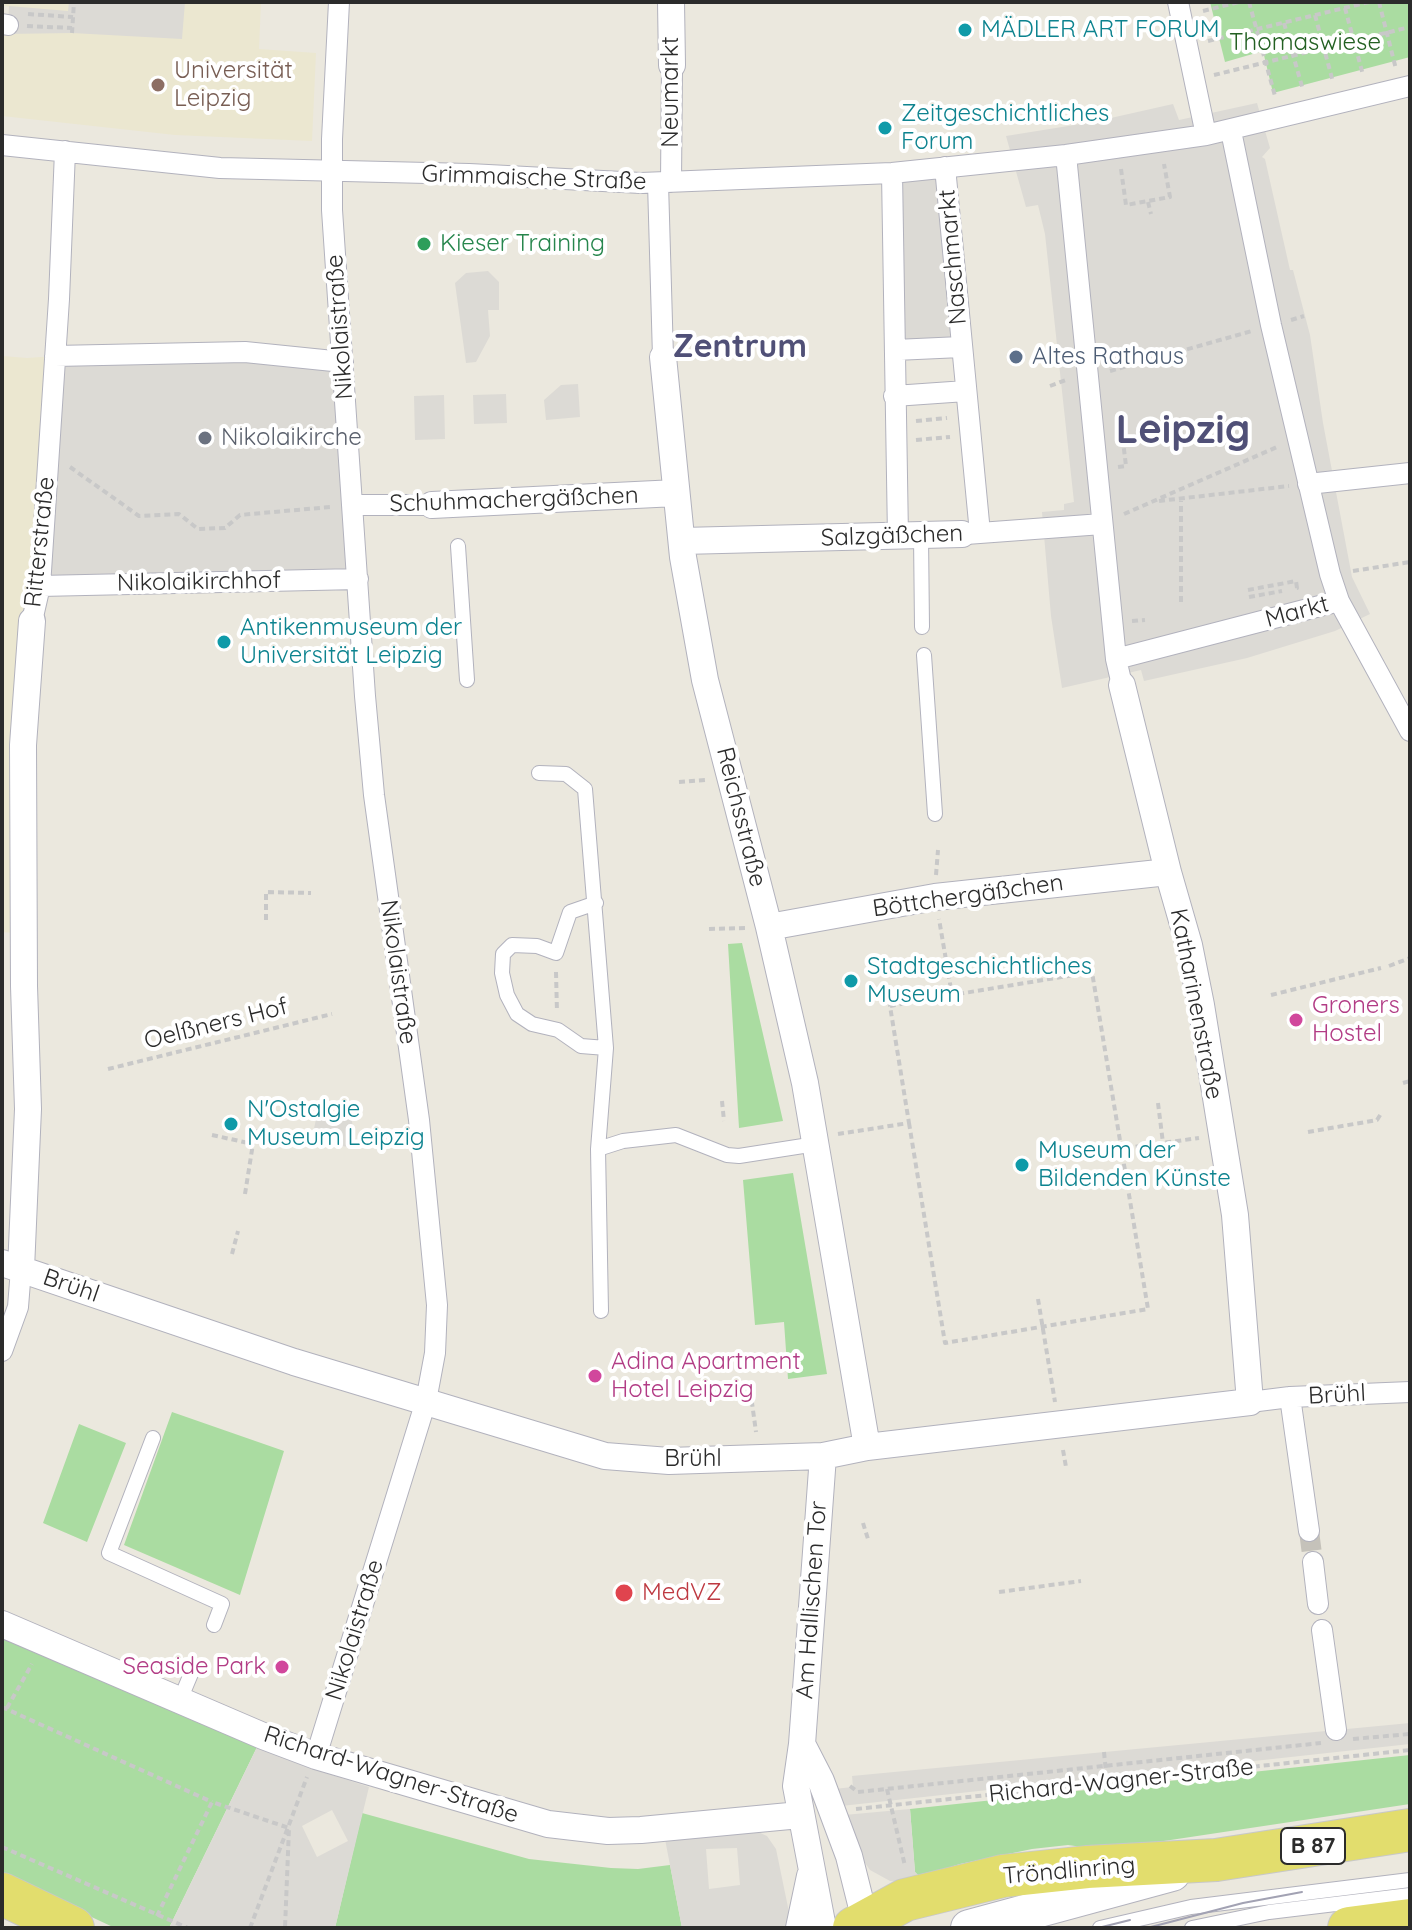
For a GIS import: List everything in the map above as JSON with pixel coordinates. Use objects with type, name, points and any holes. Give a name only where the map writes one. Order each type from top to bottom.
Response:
[{"type":"main road","name":"Tröndlinring","points":[[914,1880],[961,1884],[1039,1871],[1216,1860],[1410,1830]]},
{"type":"main road","name":"Tröndlinring","points":[[969,1928],[1216,1860]]},
{"type":"main road","name":"B 87","points":[[862,1926],[898,1903],[914,1880]]},
{"type":"main road","points":[[2,1894],[73,1928]]},
{"type":"main road","points":[[1360,1913],[1410,1920]]},
{"type":"street","name":"Nikolaistraße","points":[[316,1756],[426,1401],[435,1353],[437,1305],[422,1143],[374,795],[332,172],[339,2]]},
{"type":"street","name":"Neumarkt","points":[[665,182],[672,65],[671,2]]},
{"type":"street","points":[[1180,9],[1206,135]]},
{"type":"street","points":[[1119,672],[1066,155],[1231,131],[1410,86]]},
{"type":"street","name":"Markt","points":[[1119,672],[1339,601],[1271,325],[1231,131]]},
{"type":"street","name":"Grimmaische Straße","points":[[2,145],[220,168],[665,182],[892,173],[1066,155]]},
{"type":"street","name":"Ritterstraße","points":[[12,1266],[28,1109],[24,986],[13,933],[32,621],[40,586],[49,452],[65,151]]},
{"type":"street","name":"Naschmarkt","points":[[945,167],[969,417],[971,534]]},
{"type":"street","points":[[892,173],[895,422],[910,537]]},
{"type":"street","name":"Reichsstraße","points":[[665,182],[663,357],[682,541],[705,680],[769,927],[817,1141],[867,1447]]},
{"type":"street","name":"Naschmarkt","points":[[895,350],[961,347]]},
{"type":"street","points":[[55,356],[245,352],[343,362]]},
{"type":"street","points":[[894,396],[966,391]]},
{"type":"street","points":[[1308,484],[1410,473]]},
{"type":"street","name":"Schuhmachergäßchen","points":[[353,505],[448,508],[676,493]]},
{"type":"street","name":"Salzgäßchen","points":[[682,541],[910,537],[1102,524]]},
{"type":"street","name":"Nikolaikirchhof","points":[[40,586],[358,579]]},
{"type":"street","points":[[1339,601],[1410,731]]},
{"type":"street","name":"Katharinenstraße","points":[[1119,672],[1189,945],[1235,1215],[1250,1402]]},
{"type":"street","name":"Böttchergäßchen","points":[[769,927],[935,897],[1168,872]]},
{"type":"street","points":[[2,1351],[18,1307],[12,1266]]},
{"type":"street","name":"Brühl","points":[[12,1266],[254,1349],[605,1456],[669,1461],[823,1456],[867,1447],[1290,1397],[1410,1392]]},
{"type":"street","points":[[1290,1397],[1309,1531]]},
{"type":"street","name":"Am Hallischen Tor","points":[[823,1456],[802,1744],[796,1774],[800,1815],[823,1928]]},
{"type":"street","points":[[1313,1562],[1318,1604]]},
{"type":"street","name":"Richard-Wagner-Straße","points":[[2,1624],[316,1756],[548,1824],[641,1830],[800,1815]]},
{"type":"street","points":[[1322,1630],[1337,1737]]},
{"type":"street","points":[[802,1744],[821,1781],[858,1886],[862,1926]]},
{"type":"street","name":"Am Hallischen Tor","points":[[799,1928],[811,1869]]},
{"type":"lane","points":[[910,537],[922,627]]},
{"type":"lane","points":[[458,546],[467,680]]},
{"type":"lane","points":[[924,655],[935,814]]},
{"type":"lane","points":[[539,773],[566,774],[585,789],[606,1048],[598,1149],[601,1311]]},
{"type":"lane","points":[[596,903],[570,912],[556,953],[537,946],[512,945],[503,954],[502,973],[507,995],[517,1014],[532,1024],[558,1030],[581,1046],[606,1048]]},
{"type":"lane","points":[[598,1149],[623,1141],[676,1135],[727,1155],[739,1156],[817,1141]]},
{"type":"lane","points":[[153,1438],[109,1553],[222,1604],[214,1625]]},
{"type":"lane","points":[[180,1700],[193,1669]]},
{"type":"lane","points":[[1100,1928],[1191,1907],[1360,1913],[1410,1878]]},
{"type":"lane","points":[[1192,1928],[1269,1912],[1360,1913],[1410,1894]]},
{"type":"path","points":[[11,21],[72,30],[74,2]]},
{"type":"path","points":[[1180,9],[1239,2]]},
{"type":"path","points":[[1249,2],[1274,92]]},
{"type":"path","points":[[1188,47],[1369,2]]},
{"type":"path","points":[[1379,2],[1395,62]]},
{"type":"path","points":[[1345,8],[1362,71]]},
{"type":"path","points":[[1315,15],[1332,76]]},
{"type":"path","points":[[11,21],[73,17]]},
{"type":"path","points":[[1284,23],[1302,87]]},
{"type":"path","points":[[1195,80],[1410,27]]},
{"type":"path","points":[[1123,192],[1126,205],[1148,202],[1170,197],[1167,184]]},
{"type":"path","points":[[1148,202],[1151,214]]},
{"type":"path","points":[[1088,377],[1271,325]]},
{"type":"path","points":[[1050,386],[1061,380]]},
{"type":"path","points":[[895,422],[969,417]]},
{"type":"path","points":[[1122,433],[1125,459]]},
{"type":"path","points":[[1102,524],[1298,437]]},
{"type":"path","points":[[909,440],[950,438]]},
{"type":"path","points":[[49,452],[139,516],[179,514],[198,529],[225,528],[240,515],[353,505]]},
{"type":"path","points":[[1152,502],[1308,484]]},
{"type":"path","points":[[1181,501],[1181,602]]},
{"type":"path","points":[[1330,574],[1410,562]]},
{"type":"path","points":[[1248,590],[1296,581],[1297,588],[1249,597]]},
{"type":"path","points":[[1129,622],[1145,620]]},
{"type":"path","points":[[937,863],[938,850]]},
{"type":"path","points":[[266,920],[266,892],[311,893]]},
{"type":"path","points":[[935,897],[952,995]]},
{"type":"path","points":[[709,929],[769,927]]},
{"type":"path","points":[[556,953],[558,1030]]},
{"type":"path","points":[[1389,966],[1410,958]]},
{"type":"path","points":[[1271,995],[1381,968]]},
{"type":"path","points":[[1092,972],[1148,1309],[945,1343],[909,1123],[890,1006],[1092,972]]},
{"type":"path","name":"Oelßners Hof","points":[[108,1069],[332,1014]]},
{"type":"path","points":[[1403,1083],[1410,1081]]},
{"type":"path","points":[[722,1101],[724,1121]]},
{"type":"path","points":[[1158,1103],[1163,1143]]},
{"type":"path","points":[[1308,1132],[1377,1120],[1382,1112]]},
{"type":"path","points":[[817,1141],[831,1135],[909,1123]]},
{"type":"path","points":[[245,1194],[255,1131],[272,1132]]},
{"type":"path","points":[[212,1135],[253,1144]]},
{"type":"path","points":[[1096,1152],[1222,1135]]},
{"type":"path","points":[[232,1254],[238,1231]]},
{"type":"path","points":[[1038,1299],[1054,1396]]},
{"type":"path","points":[[749,1381],[759,1459]]},
{"type":"path","points":[[863,1523],[868,1539]]},
{"type":"path","points":[[999,1592],[1081,1581]]},
{"type":"path","points":[[38,1655],[4,1708],[212,1802],[289,1828]]},
{"type":"path","points":[[821,1781],[837,1776],[858,1792],[1337,1737],[1410,1734]]},
{"type":"path","name":"Richard-Wagner-Straße","points":[[833,1812],[1410,1750]]},
{"type":"path","points":[[1104,1752],[1107,1782]]},
{"type":"path","points":[[250,1928],[316,1756]]},
{"type":"path","points":[[887,1789],[914,1880]]},
{"type":"path","points":[[157,1916],[212,1802]]},
{"type":"path","points":[[285,1928],[289,1828]]},
{"type":"path","points":[[2,1847],[188,1928]]},
{"type":"shaded area","name":"Universität Leipzig","points":[[2,2],[261,2],[259,49],[316,53],[312,141],[175,135],[2,116],[2,34],[8,25],[9,7],[2,5]]},
{"type":"shaded area","points":[[69,2],[185,2],[182,39],[72,33],[5,34],[9,6],[68,11]]},
{"type":"shaded area","points":[[1257,103],[1270,148],[1262,157],[1310,335],[1352,577],[1370,614],[1335,631],[1247,658],[1144,681],[1141,670],[1062,688],[1051,616],[1042,512],[1064,510],[1064,504],[1074,502],[1045,234],[1038,205],[1026,207],[1006,136],[1093,122],[1173,104],[1179,120]]},
{"type":"shaded area","points":[[945,167],[961,347],[895,350],[892,173]]},
{"type":"shaded area","points":[[488,271],[499,282],[499,310],[488,310],[490,336],[476,362],[466,363],[455,283],[466,273]]},
{"type":"shaded area","points":[[2,356],[55,356],[24,934],[2,932]]},
{"type":"shaded area","points":[[55,356],[343,362],[358,579],[40,586]]},
{"type":"shaded area","points":[[578,384],[580,417],[546,420],[544,400],[561,385]]},
{"type":"shaded area","points":[[506,394],[507,423],[474,424],[473,395]]},
{"type":"shaded area","points":[[444,395],[445,439],[415,440],[414,396]]},
{"type":"shaded area","points":[[350,1111],[357,1148],[311,1142],[317,1115]]},
{"type":"shaded area","points":[[1410,1723],[1410,1744],[841,1806],[834,1789],[853,1787],[852,1776]]},
{"type":"shaded area","points":[[258,1745],[311,1768],[369,1787],[335,1928],[169,1928]],"holes":[[[332,1810],[348,1841],[317,1857],[302,1826]]]},
{"type":"shaded area","points":[[910,1809],[915,1872],[920,1877],[901,1882],[890,1881],[870,1870],[858,1853],[844,1815]]},
{"type":"shaded area","points":[[756,1831],[767,1836],[776,1849],[790,1928],[682,1928],[665,1839]],"holes":[[[737,1848],[740,1885],[709,1889],[706,1849]]]},
{"type":"green space","name":"Thomaswiese","points":[[1210,2],[1410,2],[1410,57],[1273,93],[1263,51],[1225,62]]},
{"type":"green space","points":[[742,943],[783,1121],[739,1128],[728,944]]},
{"type":"green space","points":[[793,1173],[827,1374],[788,1379],[784,1322],[755,1325],[743,1180]]},
{"type":"green space","points":[[172,1412],[284,1451],[240,1595],[124,1545]]},
{"type":"green space","points":[[79,1424],[126,1443],[87,1542],[43,1523]]},
{"type":"green space","points":[[2,1634],[258,1745],[169,1928],[115,1928],[2,1875]]},
{"type":"green space","points":[[1410,1755],[1410,1804],[1104,1850],[1068,1845],[1032,1849],[960,1864],[920,1877],[915,1872],[910,1809]]},
{"type":"green space","points":[[362,1813],[529,1859],[611,1868],[670,1865],[682,1928],[335,1928]]},
{"type":"tunnel","points":[[1309,1531],[1313,1562]]},
{"type":"tram line","points":[[1147,1928],[1243,1903],[1302,1892]]},
{"type":"tram line","points":[[1098,1928],[1130,1920]]},
{"type":"place","name":"MÄDLER ART FORUM","points":[[965,30]]},
{"type":"place","name":"Universität Leipzig","points":[[158,85]]},
{"type":"place","name":"Zeitgeschichtliches Forum","points":[[885,128]]},
{"type":"place","name":"Kieser Training","points":[[424,244]]},
{"type":"place","name":"Altes Rathaus","points":[[1016,357]]},
{"type":"place","name":"Nikolaikirche","points":[[205,438]]},
{"type":"place","name":"Antikenmuseum der Universität Leipzig","points":[[224,642]]},
{"type":"place","name":"Stadtgeschichtliches Museum","points":[[851,981]]},
{"type":"place","name":"Groners Hostel","points":[[1296,1020]]},
{"type":"place","name":"N'Ostalgie Museum Leipzig","points":[[231,1124]]},
{"type":"place","name":"Museum der Bildenden Künste","points":[[1022,1165]]},
{"type":"place","name":"Adina Apartment Hotel Leipzig","points":[[595,1376]]},
{"type":"place","name":"MedVZ","points":[[624,1593]]},
{"type":"place","name":"Seaside Park","points":[[282,1667]]},
{"type":"district","name":"Zentrum","points":[[740,347]]},
{"type":"district","name":"Leipzig","points":[[1183,431]]}]
